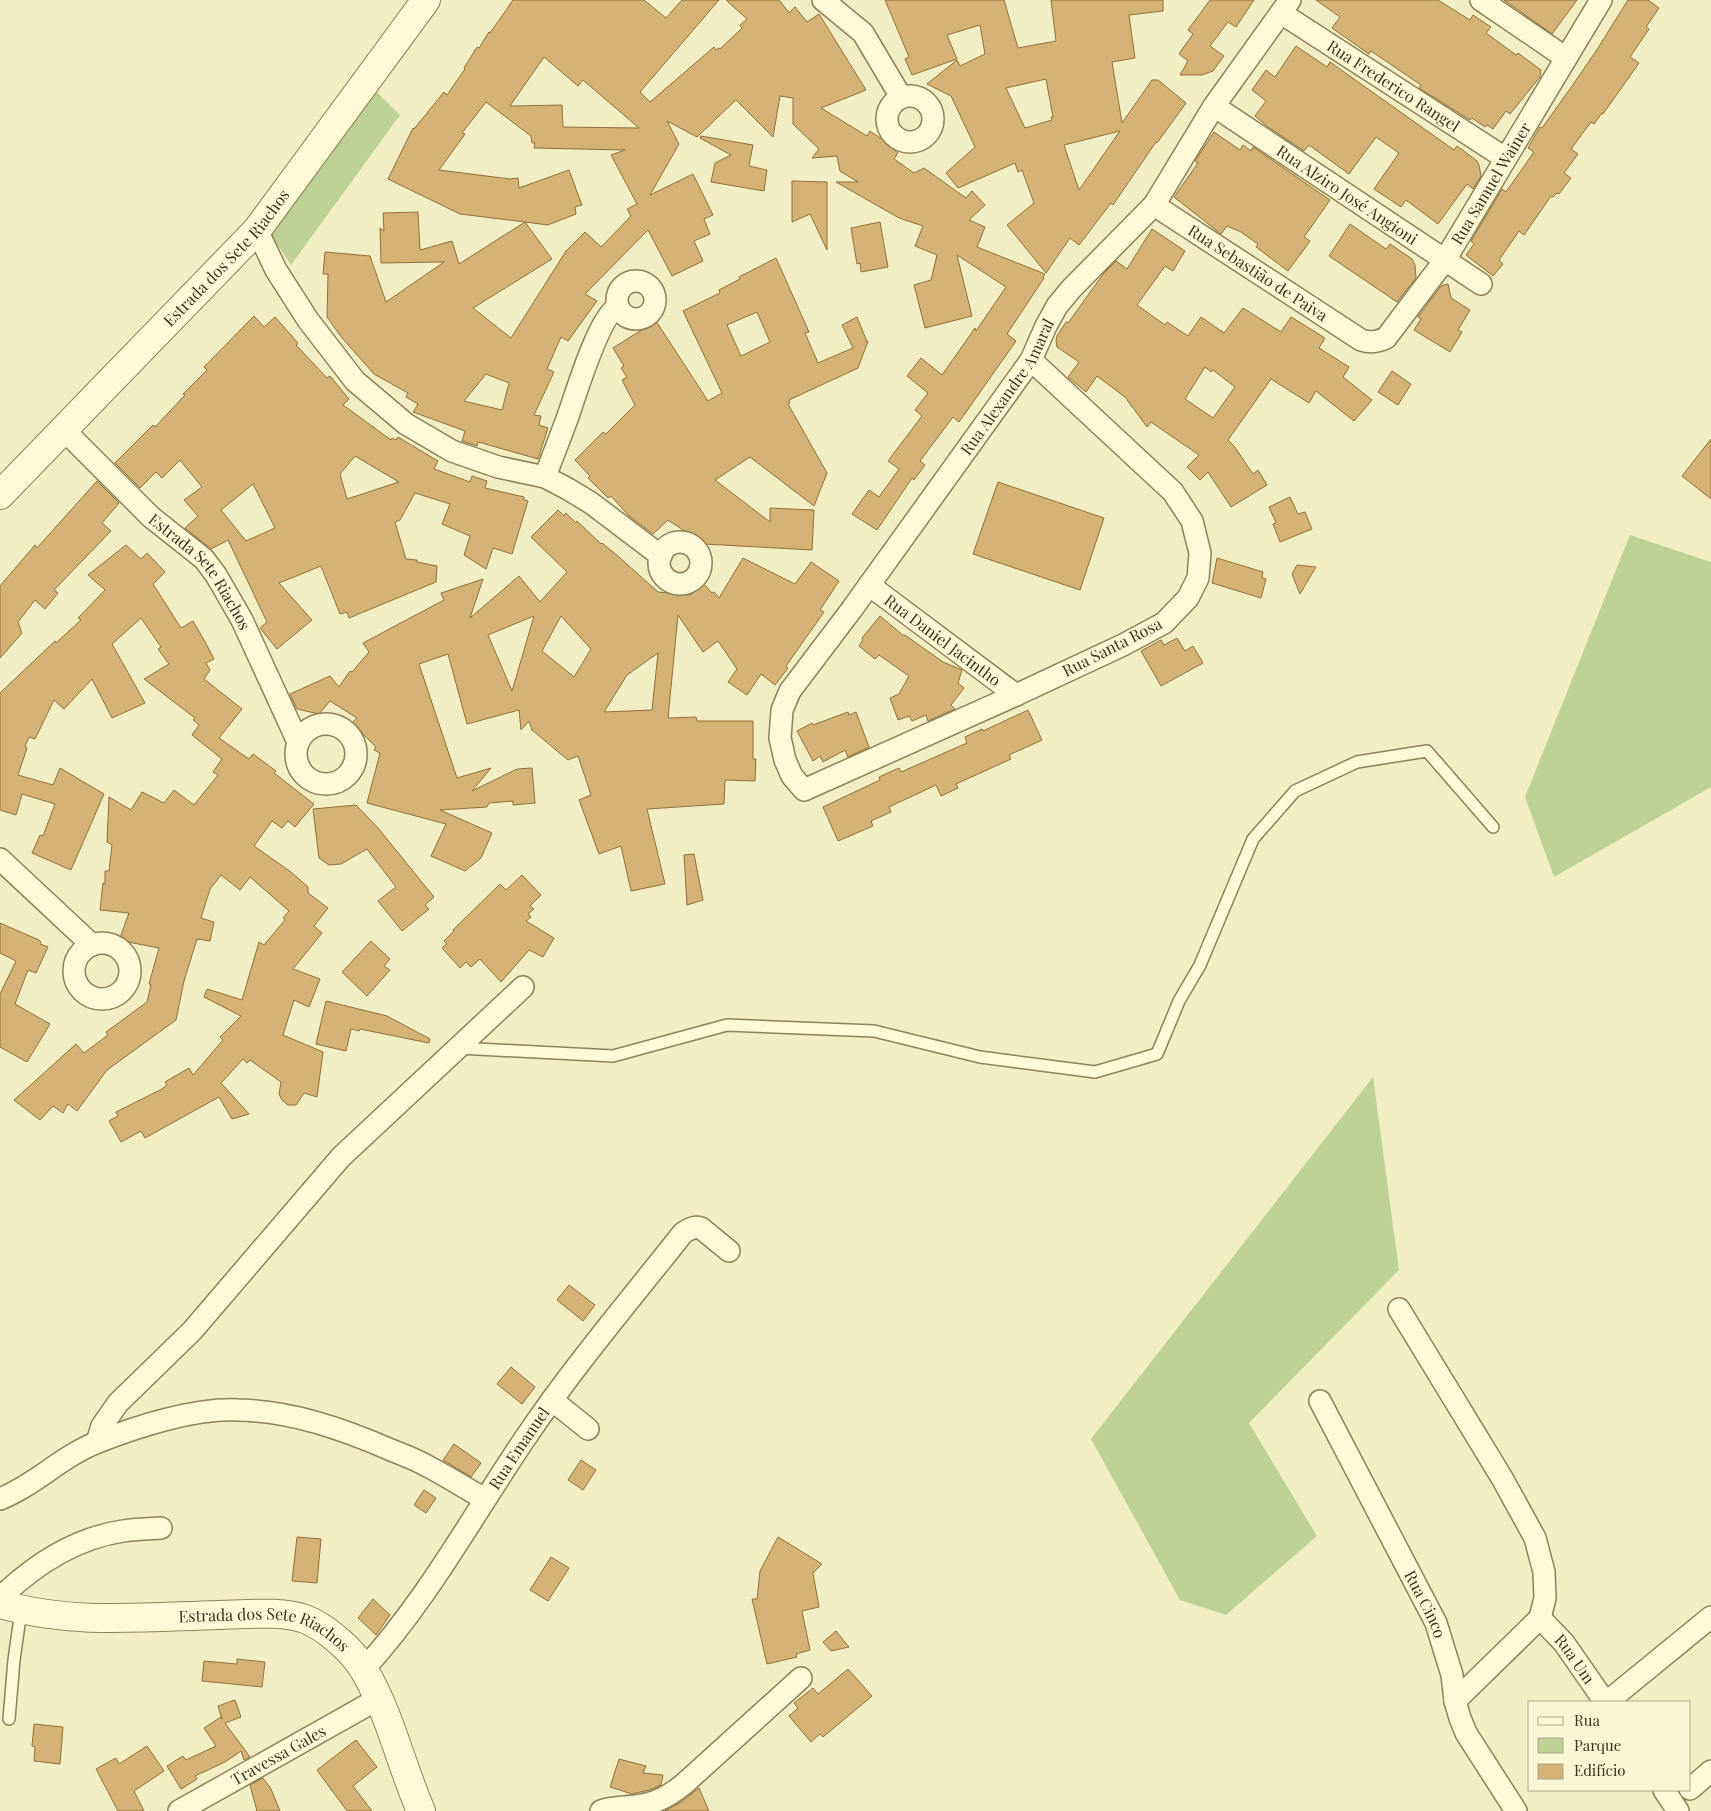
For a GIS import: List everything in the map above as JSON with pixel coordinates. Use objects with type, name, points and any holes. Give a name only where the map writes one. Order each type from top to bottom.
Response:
[{"type":"street","name":"Estrada dos Sete Riachos","points":[[0,495],[257,230],[426,0]]},
{"type":"street","points":[[823,0],[863,33],[901,97]]},
{"type":"street","points":[[1481,0],[1566,58]]},
{"type":"street","name":"Rua Samuel Wainer","points":[[1361,340],[1376,342],[1386,338],[1445,260],[1601,0]]},
{"type":"street","name":"Rua Alexandre Amaral","points":[[804,790],[792,776],[785,760],[780,738],[782,710],[790,691],[870,586],[1031,360],[1046,326],[1062,300],[1154,205],[1214,106],[1286,6]]},
{"type":"street","name":"Rua Frederico Rangel","points":[[1286,6],[1505,158]]},
{"type":"street","name":"Rua Alziro José Angioni","points":[[1214,106],[1481,284]]},
{"type":"street","name":"Rua Sebastião de Paiva","points":[[1154,205],[1361,340]]},
{"type":"street","points":[[257,230],[276,270],[308,320],[355,381],[406,424],[452,451],[498,467],[545,477],[591,503],[661,556]]},
{"type":"street","points":[[545,477],[592,350],[605,321],[614,309],[618,307]]},
{"type":"street","name":"Rua Santa Rosa","points":[[804,790],[1123,645],[1164,623],[1188,598],[1198,578],[1200,553],[1192,521],[1173,492],[1031,360]]},
{"type":"street","name":"Estrada Sete Riachos","points":[[63,429],[151,517],[204,559],[216,575],[242,620],[298,742]]},
{"type":"street","name":"Rua Daniel Jacintho","points":[[870,586],[1016,695]]},
{"type":"street","points":[[0,858],[92,945]]},
{"type":"street","points":[[97,1442],[102,1426],[118,1403],[192,1331],[342,1157],[374,1124],[414,1090],[523,987]]},
{"type":"street","name":"Rua Emanuel","points":[[364,1669],[407,1618],[430,1586],[552,1400],[683,1233],[696,1226],[701,1228],[729,1252]]},
{"type":"street","points":[[1399,1309],[1502,1478],[1535,1538],[1544,1572],[1545,1598],[1540,1618],[1455,1701]]},
{"type":"street","points":[[552,1400],[588,1429]]},
{"type":"street","name":"Rua Cinco","points":[[1320,1401],[1436,1623],[1452,1675],[1455,1701],[1466,1733],[1516,1811]]},
{"type":"street","points":[[0,1499],[20,1489],[70,1455],[97,1442],[140,1427],[199,1412],[238,1410],[300,1418],[362,1437],[428,1466],[485,1500]]},
{"type":"street","points":[[7,1604],[16,1582],[68,1548],[92,1538],[123,1531],[161,1528]]},
{"type":"street","name":"Estrada dos Sete Riachos","points":[[7,1604],[53,1616],[286,1616],[305,1619],[326,1629],[364,1669],[378,1699],[416,1809]]},
{"type":"street","points":[[1607,1701],[1711,1617]]},
{"type":"street","name":"Rua Um","points":[[1540,1618],[1564,1643],[1605,1701]]},
{"type":"street","points":[[601,1811],[609,1808],[641,1805],[664,1799],[684,1784],[802,1678]]},
{"type":"street","name":"Travessa Gales","points":[[179,1811],[378,1699]]},
{"type":"street","points":[[1691,1787],[1711,1771]]},
{"type":"lane","points":[[459,1048],[613,1056],[727,1026],[864,1030],[980,1057],[1095,1072],[1157,1054],[1179,1001],[1200,965],[1253,839],[1295,791],[1357,762],[1427,751],[1493,827]]},
{"type":"lane","points":[[7,1604],[14,1660],[9,1719]]},
{"type":"green space","points":[[375,90],[400,115],[291,265],[267,229]]},
{"type":"green space","points":[[1630,535],[1711,562],[1711,787],[1554,877],[1525,797]]},
{"type":"green space","points":[[1373,1077],[1399,1270],[1249,1423],[1317,1536],[1226,1615],[1180,1600],[1091,1439]]},
{"type":"building","points":[[513,0],[644,0],[666,18],[682,0],[719,0],[640,92],[650,102],[714,47],[716,50],[720,49],[742,28],[740,25],[747,19],[726,0],[779,0],[789,13],[795,7],[807,22],[819,14],[866,90],[821,108],[867,136],[870,131],[893,147],[898,153],[894,159],[914,173],[924,168],[966,198],[972,191],[985,205],[969,220],[985,227],[977,247],[1045,274],[1007,334],[1016,341],[959,422],[953,417],[920,461],[925,465],[914,480],[912,478],[877,530],[852,514],[869,490],[879,497],[899,469],[888,461],[922,416],[915,410],[928,393],[907,376],[921,358],[942,375],[975,328],[976,331],[1006,287],[957,255],[972,316],[925,328],[914,285],[931,280],[937,255],[915,246],[923,226],[899,218],[836,182],[858,182],[840,171],[837,156],[812,158],[819,149],[793,124],[793,98],[780,96],[773,137],[736,100],[697,137],[667,121],[679,144],[650,195],[693,174],[713,215],[704,219],[710,234],[694,241],[703,261],[672,276],[648,230],[585,294],[597,301],[568,341],[561,337],[547,369],[554,372],[534,415],[541,416],[539,425],[548,428],[538,459],[478,442],[477,446],[462,441],[465,431],[413,412],[418,404],[406,397],[408,393],[374,374],[342,338],[327,317],[328,274],[323,274],[325,252],[370,256],[386,302],[444,262],[381,263],[380,228],[384,231],[383,213],[418,212],[420,250],[452,241],[459,264],[525,222],[460,214],[388,179],[413,128],[444,92],[447,95],[477,47],[479,48]],"holes":[[[544,57],[578,86],[583,80],[639,128],[563,127],[562,105],[510,106]],[[486,102],[531,136],[532,143],[535,143],[534,148],[625,150],[611,155],[637,204],[627,209],[631,216],[601,247],[585,232],[566,251],[511,338],[473,308],[552,259],[525,222],[548,225],[576,214],[575,207],[582,205],[569,170],[519,188],[518,178],[510,179],[439,170],[465,134],[462,133]],[[486,374],[509,383],[502,410],[464,401]]]},
{"type":"building","points":[[885,0],[1004,0],[1018,48],[1056,41],[1051,0],[1163,0],[1163,11],[1129,15],[1135,58],[1112,62],[1122,123],[1152,80],[1158,80],[1186,103],[1156,142],[1113,205],[1111,203],[1079,245],[1070,238],[1046,273],[1007,225],[1034,203],[1022,170],[1018,172],[1015,163],[958,188],[946,173],[975,147],[951,96],[927,84],[957,60],[960,66],[985,54],[980,25],[947,35],[957,59],[912,75],[905,59],[909,57]],"holes":[[[1046,79],[1052,120],[1025,128],[1006,88]],[[1120,131],[1079,190],[1064,145]]]},
{"type":"building","points":[[1210,0],[1254,0],[1236,27],[1228,22],[1210,46],[1224,56],[1213,71],[1202,75],[1180,75],[1188,61],[1179,54],[1193,34],[1188,30]]},
{"type":"building","points":[[1316,0],[1438,0],[1470,20],[1473,15],[1491,27],[1486,33],[1516,55],[1518,53],[1541,70],[1540,77],[1510,114],[1506,111],[1493,129],[1487,125],[1485,127],[1472,118],[1470,120],[1419,88],[1421,85],[1371,51],[1369,54],[1332,28],[1340,17]]},
{"type":"building","points":[[1504,0],[1577,0],[1552,34]]},
{"type":"building","points":[[1628,0],[1648,0],[1659,8],[1646,27],[1649,29],[1630,57],[1639,63],[1603,114],[1594,124],[1591,122],[1571,149],[1578,154],[1564,173],[1571,178],[1559,194],[1551,196],[1524,235],[1519,231],[1499,260],[1503,264],[1493,276],[1466,255],[1474,244],[1471,241],[1502,189],[1506,192],[1534,152],[1528,148],[1540,127],[1542,128],[1570,89]]},
{"type":"building","points":[[1296,46],[1327,67],[1330,62],[1454,150],[1457,146],[1477,161],[1481,176],[1473,189],[1467,184],[1438,224],[1406,200],[1401,207],[1374,189],[1399,153],[1376,137],[1349,174],[1309,145],[1304,151],[1255,116],[1266,101],[1252,90],[1266,70],[1275,77]]},
{"type":"building","points":[[1214,132],[1240,150],[1243,145],[1251,151],[1253,147],[1330,200],[1304,237],[1310,241],[1288,271],[1256,247],[1258,244],[1241,232],[1227,226],[1221,234],[1174,197],[1198,163],[1195,161]]},
{"type":"building","points":[[701,136],[753,145],[749,166],[767,170],[764,191],[711,182],[715,163],[731,155],[700,138]]},
{"type":"building","points":[[792,181],[827,182],[827,250],[810,214],[792,222]]},
{"type":"building","points":[[880,222],[888,267],[861,272],[860,263],[857,264],[851,228]]},
{"type":"building","points":[[1350,224],[1386,249],[1390,244],[1412,259],[1415,265],[1416,278],[1397,302],[1329,256]]},
{"type":"building","points":[[1152,229],[1185,251],[1173,271],[1165,266],[1137,305],[1165,325],[1167,322],[1188,336],[1201,317],[1224,333],[1243,308],[1281,332],[1291,317],[1325,338],[1319,348],[1349,367],[1343,377],[1372,400],[1354,421],[1316,391],[1309,403],[1271,379],[1228,440],[1253,474],[1258,470],[1267,485],[1231,507],[1208,472],[1200,480],[1187,467],[1199,455],[1151,422],[1147,427],[1125,397],[1097,376],[1086,392],[1068,377],[1079,362],[1057,347],[1057,336],[1104,273],[1116,261],[1127,269]],"holes":[[[1205,367],[1211,372],[1213,370],[1235,387],[1213,418],[1185,399]]]},
{"type":"building","points":[[776,258],[809,332],[805,333],[818,363],[853,348],[842,325],[857,317],[868,341],[858,368],[789,400],[790,403],[788,404],[827,473],[814,506],[750,457],[715,480],[770,522],[770,508],[814,510],[812,550],[704,544],[668,520],[653,534],[629,516],[611,496],[608,498],[588,478],[590,476],[575,460],[603,432],[606,434],[635,405],[622,380],[627,377],[621,368],[624,366],[613,348],[656,321],[708,401],[722,393],[683,311],[720,293],[719,290],[740,279],[739,277]],"holes":[[[757,312],[770,342],[741,356],[727,325]]]},
{"type":"building","points":[[1448,284],[1451,298],[1470,310],[1458,330],[1462,332],[1450,352],[1414,330],[1421,319],[1418,317],[1441,286]]},
{"type":"building","points":[[254,316],[264,327],[275,317],[298,343],[296,345],[327,378],[330,376],[349,399],[343,405],[391,440],[392,438],[396,440],[398,437],[438,461],[434,469],[470,482],[472,476],[487,481],[485,488],[524,497],[524,500],[528,501],[512,554],[493,548],[486,569],[464,555],[470,536],[442,524],[450,504],[415,493],[400,520],[395,522],[406,559],[437,566],[436,582],[349,618],[347,612],[340,614],[321,566],[279,583],[312,620],[277,649],[260,628],[267,622],[228,540],[211,549],[185,528],[198,516],[184,500],[202,487],[180,460],[162,478],[156,472],[140,488],[115,463],[153,425],[155,427],[185,395],[183,394],[207,370],[204,367]],"holes":[[[355,456],[399,482],[347,499],[340,474]],[[253,484],[275,528],[246,541],[221,510]]]},
{"type":"building","points":[[1392,371],[1411,384],[1398,405],[1378,392]]},
{"type":"building","points":[[1711,439],[1711,499],[1682,476]]},
{"type":"building","points":[[97,481],[119,503],[102,523],[111,531],[54,590],[58,593],[45,609],[35,600],[18,622],[22,633],[0,658],[0,586],[35,545],[37,548]]},
{"type":"building","points":[[998,482],[1104,518],[1080,590],[973,554]]},
{"type":"building","points":[[1290,497],[1298,514],[1305,512],[1312,529],[1280,542],[1273,524],[1276,523],[1269,507]]},
{"type":"building","points":[[558,510],[564,516],[566,513],[658,592],[690,595],[704,584],[719,598],[743,558],[795,584],[811,562],[839,581],[820,610],[824,612],[775,685],[761,674],[747,695],[728,682],[737,669],[718,641],[703,652],[678,615],[668,718],[696,717],[697,721],[753,721],[753,759],[756,759],[755,781],[725,780],[724,804],[647,809],[665,884],[631,891],[621,846],[599,854],[579,800],[591,795],[578,756],[568,760],[532,730],[529,721],[521,730],[519,710],[467,724],[448,654],[419,664],[457,778],[491,768],[472,791],[517,769],[532,768],[535,803],[513,805],[513,801],[489,803],[487,807],[440,810],[492,833],[481,858],[465,871],[431,856],[446,824],[367,803],[380,753],[374,750],[376,747],[352,723],[357,718],[330,701],[319,714],[297,709],[290,694],[330,676],[339,687],[350,671],[352,672],[369,652],[363,643],[444,600],[441,593],[483,579],[470,618],[519,576],[540,602],[567,572],[531,537]],"holes":[[[534,616],[512,691],[488,635]],[[561,616],[591,649],[574,677],[542,651]],[[658,653],[652,710],[604,712],[627,675]]]},
{"type":"building","points":[[126,545],[141,559],[147,553],[165,572],[153,584],[181,628],[193,621],[214,659],[206,663],[210,670],[204,679],[242,709],[219,738],[249,759],[253,754],[314,804],[295,827],[288,821],[282,828],[272,821],[254,846],[291,872],[308,887],[308,893],[328,908],[314,926],[322,933],[293,969],[320,979],[309,1007],[294,1000],[283,1035],[323,1052],[317,1097],[304,1093],[296,1105],[288,1105],[279,1094],[281,1082],[250,1060],[247,1063],[243,1059],[221,1083],[249,1114],[232,1119],[219,1097],[145,1138],[141,1131],[121,1142],[109,1121],[118,1116],[116,1112],[162,1089],[167,1085],[165,1082],[189,1068],[193,1075],[223,1040],[220,1037],[241,1016],[204,997],[207,989],[242,1000],[259,942],[264,945],[285,920],[283,918],[289,911],[250,877],[240,890],[221,875],[210,889],[201,918],[214,922],[210,941],[197,939],[184,981],[176,1020],[107,1070],[77,1111],[68,1104],[63,1113],[53,1106],[40,1120],[14,1100],[76,1044],[84,1053],[108,1035],[106,1032],[147,1002],[151,985],[149,984],[159,948],[128,942],[120,938],[129,913],[100,910],[103,883],[105,884],[105,871],[109,871],[112,845],[107,842],[109,797],[131,810],[142,792],[164,803],[174,790],[194,805],[218,775],[213,772],[222,759],[192,735],[199,725],[193,720],[195,718],[144,679],[169,664],[158,649],[161,647],[141,618],[112,644],[145,703],[112,718],[92,679],[64,709],[54,700],[35,739],[29,737],[25,746],[27,748],[18,775],[53,785],[60,768],[104,794],[71,870],[32,853],[40,835],[43,836],[55,804],[22,794],[16,815],[0,810],[0,693],[55,641],[56,643],[81,620],[78,618],[105,590],[88,575]]},
{"type":"building","points":[[1217,558],[1263,572],[1262,578],[1266,579],[1261,598],[1212,583]]},
{"type":"building","points":[[1297,565],[1316,567],[1300,594],[1292,574]]},
{"type":"building","points":[[880,616],[904,636],[943,662],[962,670],[958,683],[964,688],[951,705],[955,709],[928,721],[926,715],[912,721],[909,716],[898,720],[890,698],[899,694],[909,676],[879,655],[875,659],[859,646],[863,640],[862,638]]},
{"type":"building","points":[[1177,638],[1185,651],[1193,646],[1203,663],[1161,686],[1141,651],[1161,640],[1164,645]]},
{"type":"building","points":[[1028,710],[1042,740],[1009,755],[1011,759],[956,784],[958,788],[941,796],[936,785],[889,807],[891,812],[871,821],[873,826],[838,841],[823,807],[880,780],[879,777],[899,768],[901,772],[967,743],[965,737],[982,729],[983,731]]},
{"type":"building","points":[[848,712],[849,715],[856,712],[869,747],[848,757],[845,750],[823,762],[820,756],[813,761],[797,731],[812,723],[813,725]]},
{"type":"building","points":[[356,805],[378,828],[434,897],[425,905],[429,909],[402,931],[378,901],[396,887],[367,849],[341,864],[329,865],[319,858],[313,809]]},
{"type":"building","points":[[694,854],[703,900],[687,905],[684,855]]},
{"type":"building","points":[[522,875],[541,895],[530,906],[534,909],[528,914],[531,917],[526,921],[554,938],[543,957],[529,950],[501,982],[480,959],[471,967],[466,962],[460,968],[442,948],[447,944],[444,941],[500,884],[506,890]]},
{"type":"building","points":[[0,923],[39,940],[40,944],[48,947],[36,973],[28,970],[15,1004],[50,1024],[27,1062],[0,1047],[0,994],[16,961],[0,953]]},
{"type":"building","points":[[371,941],[390,959],[384,966],[390,970],[367,996],[342,972]]},
{"type":"building","points":[[326,1001],[387,1016],[430,1039],[429,1043],[360,1029],[359,1031],[351,1029],[346,1051],[316,1044]]},
{"type":"building","points":[[569,1285],[595,1305],[583,1321],[557,1300]]},
{"type":"building","points":[[511,1367],[535,1387],[522,1404],[497,1384]]},
{"type":"building","points":[[454,1444],[481,1463],[471,1477],[443,1460]]},
{"type":"building","points":[[581,1460],[596,1470],[583,1490],[568,1480]]},
{"type":"building","points":[[424,1490],[436,1498],[426,1513],[414,1505]]},
{"type":"building","points":[[297,1537],[321,1539],[317,1583],[292,1581]]},
{"type":"building","points":[[778,1537],[822,1564],[813,1573],[819,1607],[802,1611],[810,1650],[796,1654],[797,1657],[767,1664],[752,1599],[757,1599],[760,1571]]},
{"type":"building","points":[[551,1557],[569,1568],[548,1601],[530,1590]]},
{"type":"building","points":[[373,1599],[390,1615],[376,1635],[358,1618]]},
{"type":"building","points":[[836,1631],[849,1647],[831,1651],[823,1642]]},
{"type":"building","points":[[237,1659],[265,1662],[262,1687],[202,1681],[204,1661],[237,1664]]},
{"type":"building","points":[[848,1669],[872,1696],[823,1737],[820,1734],[811,1742],[789,1716],[798,1708],[794,1703],[813,1688],[818,1694]]},
{"type":"building","points":[[235,1700],[241,1717],[225,1723],[250,1757],[244,1760],[241,1751],[225,1762],[195,1776],[197,1779],[181,1789],[167,1766],[183,1756],[186,1760],[216,1746],[204,1728],[221,1717],[222,1719],[218,1706]]},
{"type":"building","points":[[34,1724],[63,1727],[60,1764],[34,1761],[35,1747],[32,1746]]},
{"type":"building","points":[[356,1740],[377,1767],[353,1786],[372,1811],[347,1811],[317,1770]]},
{"type":"building","points":[[147,1746],[164,1771],[134,1791],[144,1811],[118,1811],[96,1769],[116,1758],[119,1764]]},
{"type":"building","points":[[619,1759],[646,1766],[643,1773],[663,1775],[661,1785],[632,1794],[610,1787]]},
{"type":"building","points":[[263,1778],[271,1789],[280,1811],[257,1811],[250,1785]]},
{"type":"building","points":[[699,1788],[709,1811],[665,1811],[681,1802]]}]
